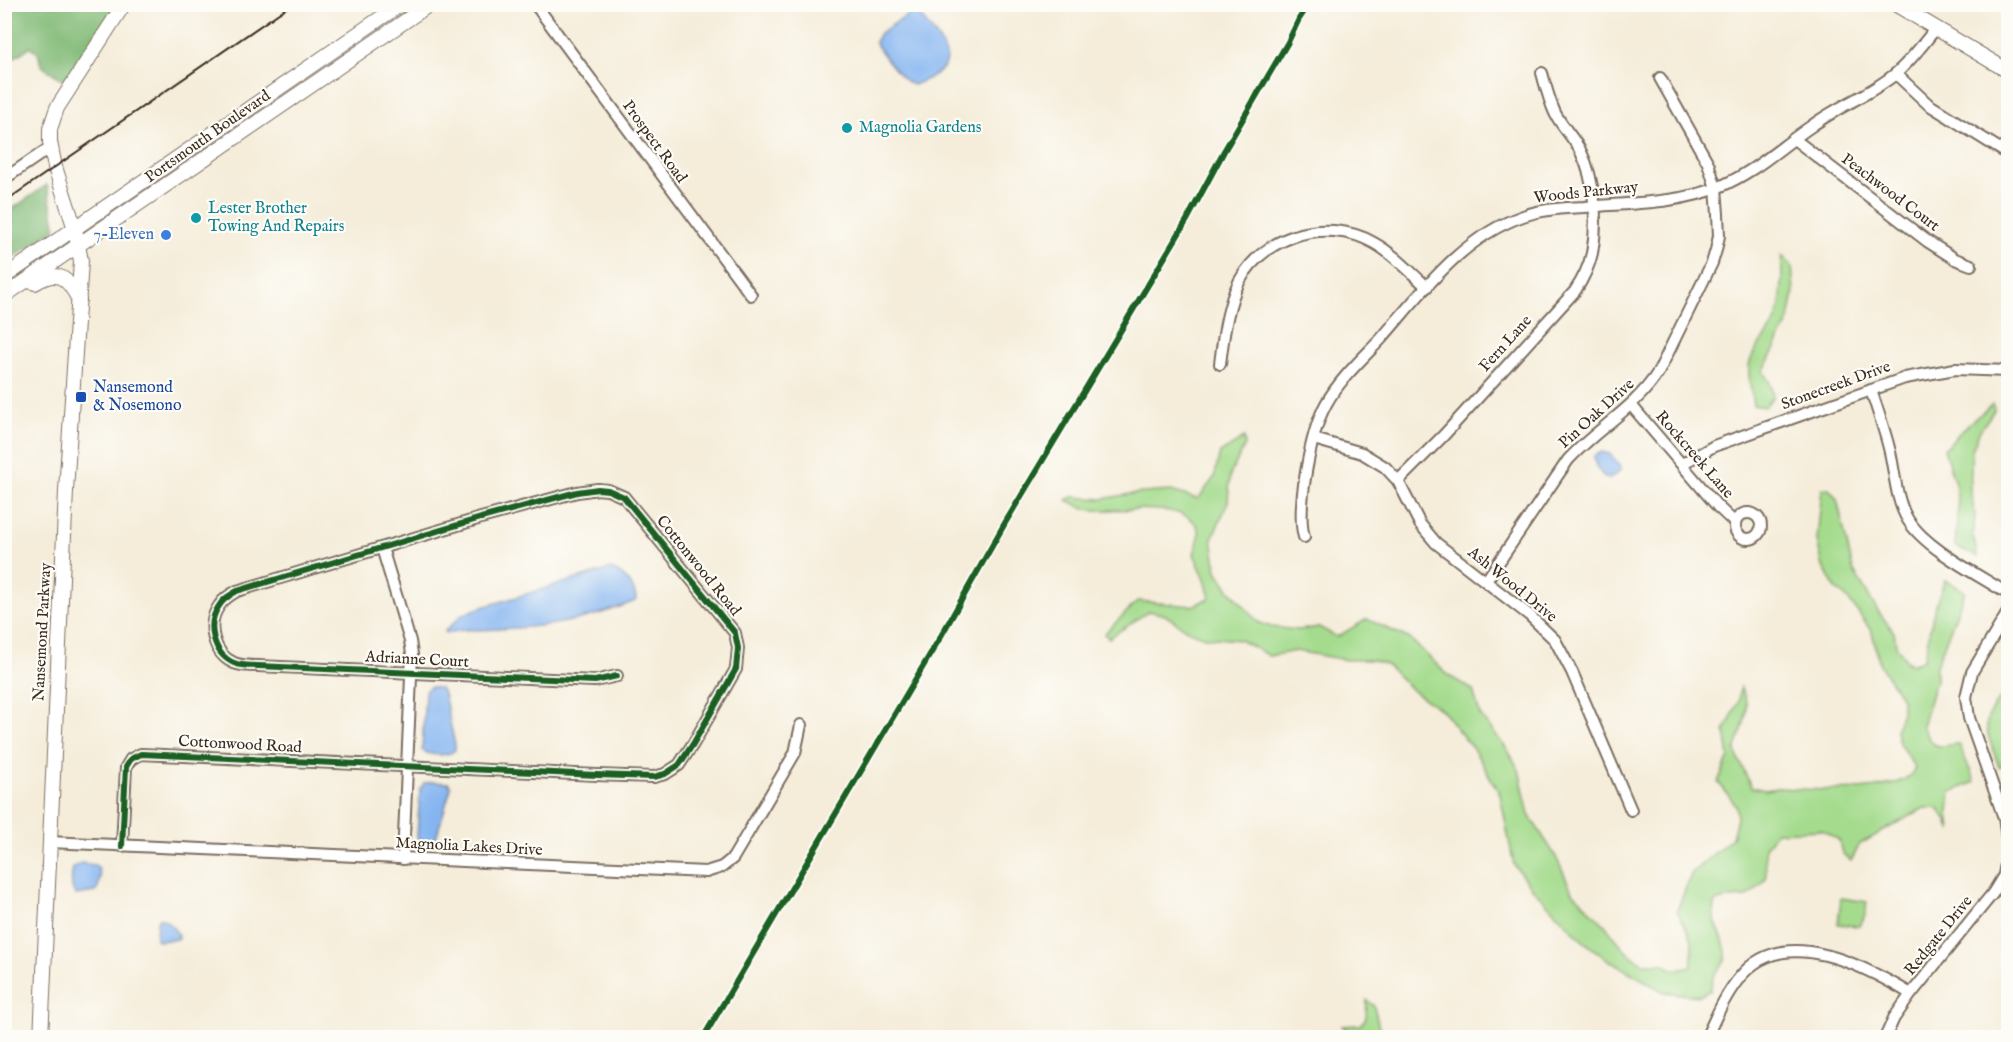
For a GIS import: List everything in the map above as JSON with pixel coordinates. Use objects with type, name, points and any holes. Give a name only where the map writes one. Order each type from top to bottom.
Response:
[{"type":"main road","name":"Nansemond Parkway","points":[[41,1038],[68,469],[81,273],[79,246],[57,177],[50,129],[57,108],[124,4]]},
{"type":"main road","name":"Portsmouth Boulevard","points":[[4,277],[402,4]]},
{"type":"main road","name":"Portsmouth Boulevard","points":[[4,298],[430,4]]},
{"type":"main road","points":[[1896,4],[2008,71]]},
{"type":"main road","points":[[4,298],[20,293],[49,276],[56,276],[68,281],[79,300]]},
{"type":"street","name":"Prospect Road","points":[[535,4],[751,295]]},
{"type":"street","name":"Woods Parkway","points":[[1304,537],[1301,506],[1314,439],[1320,418],[1333,393],[1458,255],[1487,233],[1540,211],[1677,198],[1716,188],[1751,172],[1819,120],[1896,74],[1936,28]]},
{"type":"street","points":[[331,53],[340,66]]},
{"type":"street","name":"Fern Lane","points":[[1398,481],[1444,435],[1575,291],[1583,279],[1592,252],[1594,206],[1584,159],[1556,114],[1542,73]]},
{"type":"street","points":[[1896,74],[1928,104],[2008,154]]},
{"type":"street","name":"Pin Oak Drive","points":[[1486,581],[1568,460],[1597,431],[1631,405],[1649,387],[1659,372],[1712,263],[1719,236],[1716,188],[1708,164],[1660,78]]},
{"type":"street","name":"Peachwood Court","points":[[1794,139],[1927,241],[1956,259],[1971,265]]},
{"type":"street","points":[[4,179],[51,147]]},
{"type":"street","points":[[1220,364],[1224,331],[1240,279],[1268,249],[1296,234],[1335,230],[1360,236],[1383,248],[1427,287]]},
{"type":"street","name":"Stonecreek Drive","points":[[1682,464],[1714,446],[1905,378],[1955,369],[2008,371]]},
{"type":"street","points":[[1871,390],[1889,446],[1902,507],[1908,520],[1921,536],[1934,546],[2008,594]]},
{"type":"street","name":"Rockcreek Lane","points":[[1631,405],[1718,507],[1735,523]]},
{"type":"street","name":"Ash Wood Drive","points":[[1314,439],[1362,453],[1385,467],[1398,481],[1428,534],[1440,547],[1548,631],[1559,645],[1572,672],[1631,810]]},
{"type":"street","name":"Cottonwood Road","points":[[122,846],[126,767],[131,759],[141,754],[597,775],[654,777],[664,774],[679,765],[699,735],[736,669],[738,648],[735,633],[624,497],[608,490],[587,489],[237,591],[217,607],[213,625],[215,641],[220,651]]},
{"type":"street","points":[[382,548],[410,641],[411,674],[403,858]]},
{"type":"street","points":[[2008,612],[1972,672],[1966,698],[1969,718],[2004,818],[2008,844]]},
{"type":"street","name":"Adrianne Court","points":[[220,651],[235,663],[248,666],[595,681],[617,676]]},
{"type":"street","name":"Magnolia Lakes Drive","points":[[49,842],[697,872],[717,870],[733,858],[751,829],[795,753],[801,725]]},
{"type":"street","name":"Redgate Drive","points":[[1885,1038],[1894,1018],[1911,994],[1993,893],[2004,875],[2008,851]]},
{"type":"street","points":[[1706,1038],[1729,992],[1741,976],[1751,966],[1778,952],[1796,950],[1822,955],[1877,974],[1911,994]]},
{"type":"green space","points":[[5,5],[116,5],[67,83],[41,65],[38,53],[30,47],[11,60],[5,75]]},
{"type":"green space","points":[[47,185],[56,229],[5,263],[5,214]]},
{"type":"green space","points":[[1782,256],[1792,266],[1794,292],[1789,320],[1763,372],[1770,383],[1773,396],[1765,407],[1753,405],[1749,368],[1756,349],[1773,326],[1779,312]]},
{"type":"green space","points":[[1993,404],[1994,410],[1979,432],[1972,450],[1970,489],[1975,515],[1973,536],[1978,557],[1955,546],[1958,506],[1956,487],[1944,449],[1967,425]]},
{"type":"green space","points":[[1244,438],[1245,445],[1230,475],[1228,502],[1212,539],[1217,571],[1228,588],[1258,622],[1271,627],[1298,630],[1319,627],[1337,637],[1367,619],[1410,639],[1449,676],[1473,690],[1480,715],[1509,752],[1519,770],[1529,815],[1555,855],[1572,891],[1626,951],[1642,963],[1662,963],[1673,970],[1692,966],[1692,940],[1677,910],[1692,873],[1732,838],[1737,818],[1736,805],[1718,782],[1729,757],[1725,731],[1739,700],[1740,687],[1744,694],[1746,710],[1735,751],[1751,787],[1765,790],[1778,788],[1831,790],[1875,787],[1894,784],[1908,777],[1915,768],[1899,743],[1896,730],[1902,711],[1902,698],[1880,665],[1872,632],[1849,600],[1836,589],[1823,567],[1817,540],[1822,489],[1829,488],[1837,499],[1853,570],[1877,610],[1894,632],[1896,645],[1907,662],[1913,664],[1924,659],[1935,606],[1945,580],[1965,591],[1936,666],[1936,680],[1922,726],[1929,739],[1936,745],[1959,744],[1975,782],[1951,792],[1949,811],[1951,831],[1946,818],[1937,808],[1924,808],[1860,844],[1851,861],[1842,853],[1839,840],[1822,830],[1776,832],[1765,848],[1766,878],[1762,884],[1747,897],[1728,898],[1715,902],[1714,915],[1726,949],[1726,959],[1713,978],[1711,990],[1699,996],[1664,992],[1607,959],[1583,941],[1530,886],[1514,865],[1500,794],[1476,753],[1443,711],[1414,692],[1387,665],[1372,660],[1346,660],[1296,651],[1269,656],[1240,640],[1205,637],[1187,630],[1165,615],[1149,611],[1109,638],[1104,634],[1138,601],[1192,606],[1210,598],[1194,554],[1199,532],[1194,522],[1183,515],[1169,511],[1089,510],[1067,500],[1073,497],[1102,499],[1171,491],[1198,499],[1214,478],[1220,453]]},
{"type":"green space","points":[[2008,692],[2008,763],[1999,767],[1988,736],[1988,718],[1991,710]]},
{"type":"green space","points":[[1841,898],[1867,902],[1861,924],[1857,926],[1838,924]]},
{"type":"green space","points":[[1367,1000],[1374,1006],[1381,1037],[1355,1037],[1342,1026],[1360,1025],[1366,1018]]},
{"type":"water","points":[[914,11],[937,38],[946,53],[947,60],[939,72],[913,85],[898,73],[875,42],[880,33]]},
{"type":"water","points":[[1602,452],[1610,454],[1621,468],[1609,479],[1601,473],[1595,463],[1594,456]]},
{"type":"water","points":[[610,569],[620,573],[628,581],[634,590],[636,600],[593,616],[556,624],[518,628],[468,629],[446,633],[445,631],[462,615],[476,609]]},
{"type":"water","points":[[430,687],[440,688],[444,694],[455,745],[455,750],[448,754],[434,754],[422,750],[425,691]]},
{"type":"water","points":[[425,783],[449,783],[451,788],[435,841],[432,845],[423,846],[417,837],[420,789]]},
{"type":"water","points":[[81,863],[95,865],[99,871],[100,880],[95,892],[76,895],[72,886],[72,871]]},
{"type":"water","points":[[159,918],[172,926],[179,939],[159,941],[156,939]]},
{"type":"railway","points":[[4,202],[292,4]]},
{"type":"cycle path","points":[[703,1038],[941,636],[1005,523],[1187,220],[1309,4]]},
{"type":"cycle path","points":[[122,846],[126,767],[131,759],[141,754],[654,777],[665,774],[679,765],[736,669],[738,648],[735,633],[624,497],[608,490],[577,492],[481,518],[237,591],[219,606],[215,613],[212,630],[221,653],[227,659],[240,665],[595,681],[617,676]]},
{"type":"place","name":"Magnolia Gardens","points":[[847,128]]},
{"type":"place","name":"Lester Brother Towing And Repairs","points":[[196,218]]},
{"type":"place","name":"7-Eleven","points":[[166,235]]},
{"type":"place","name":"Nansemond & Nosemono","points":[[81,397]]}]
